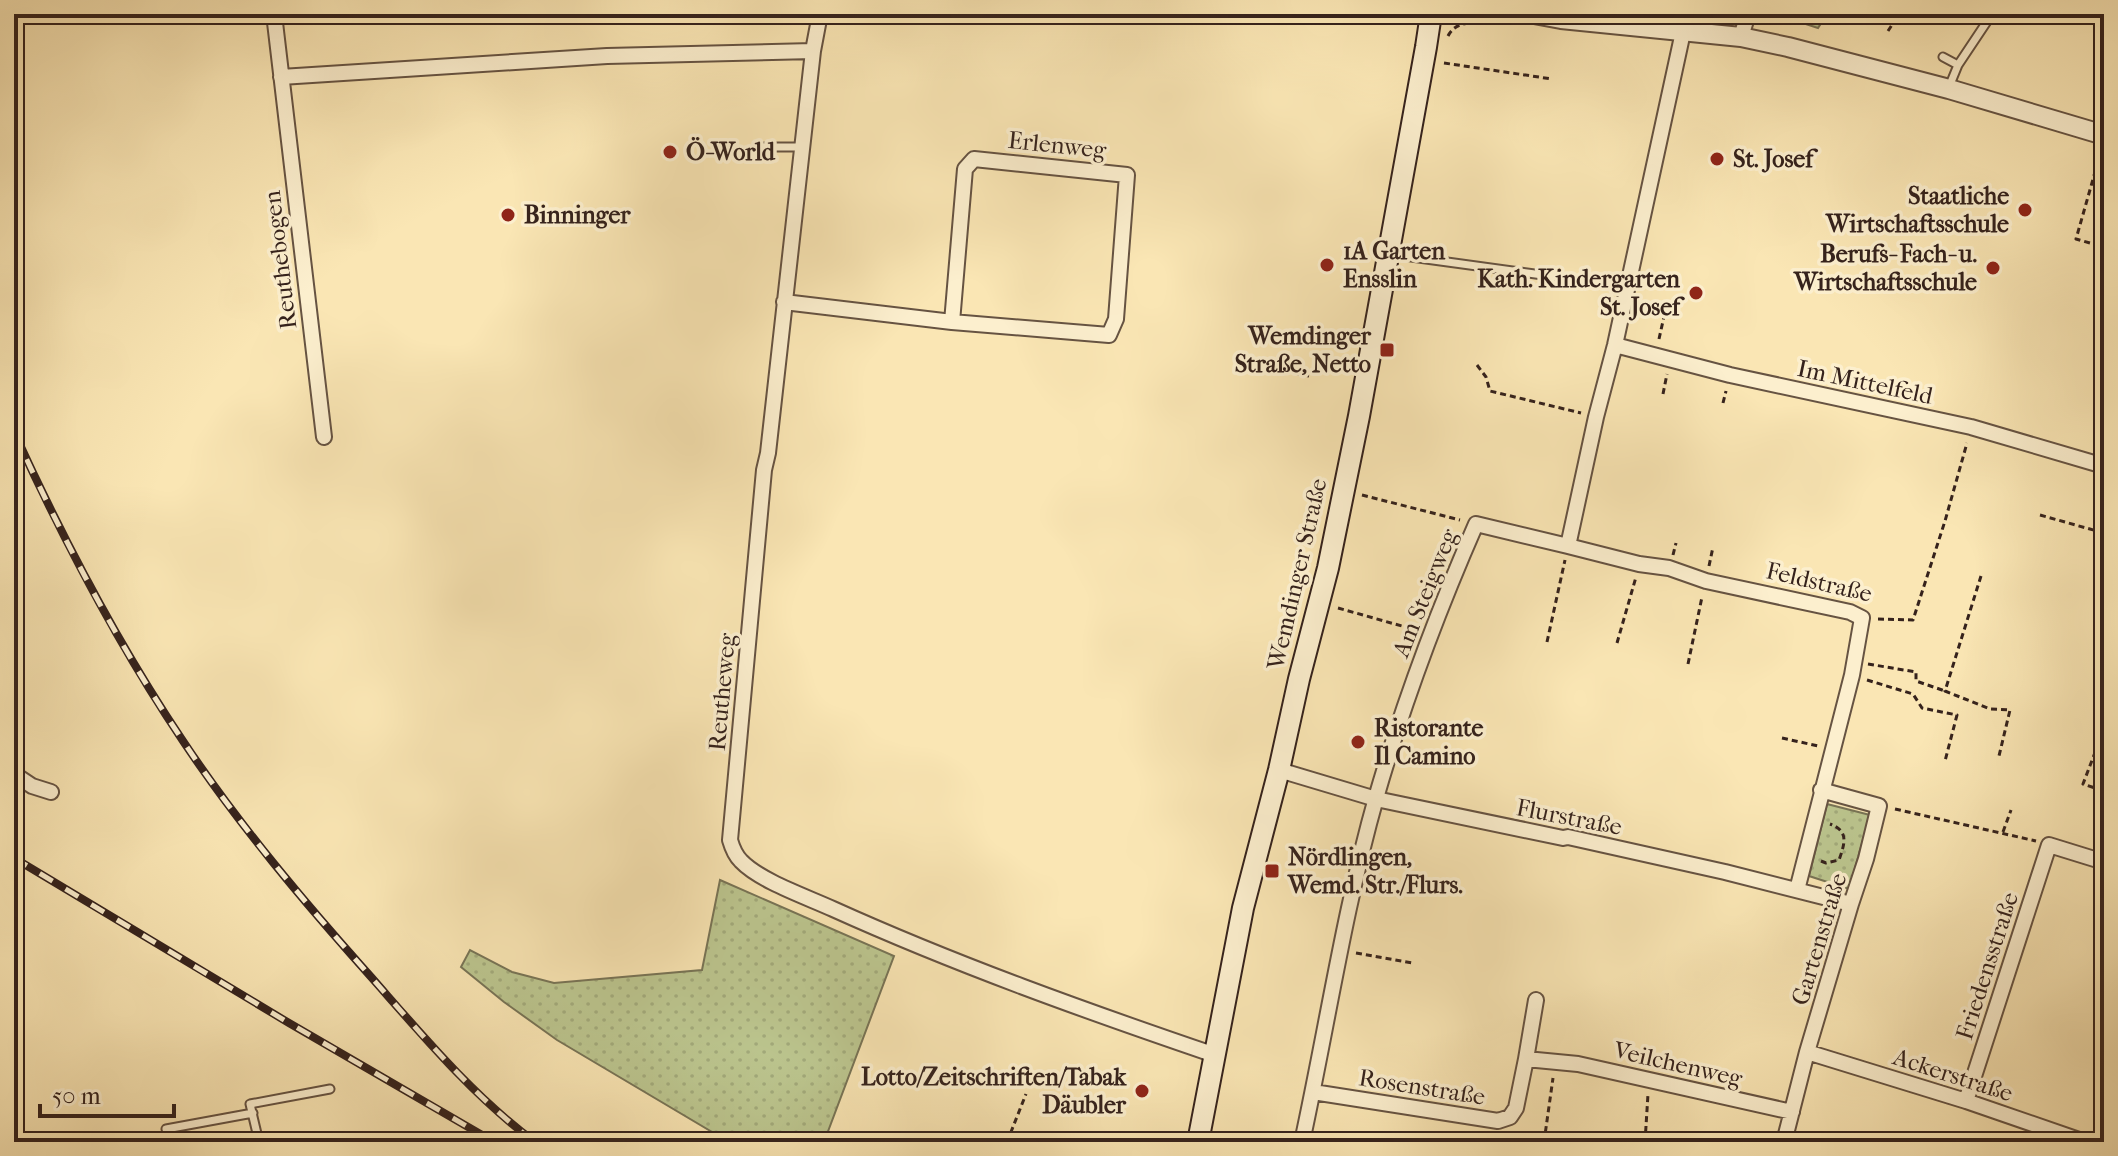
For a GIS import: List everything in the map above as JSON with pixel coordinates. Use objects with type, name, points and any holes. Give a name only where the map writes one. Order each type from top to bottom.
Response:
[{"type":"main road","name":"Wemdinger Straße","points":[[1198,1142],[1243,908],[1279,770],[1343,493],[1431,14]]},
{"type":"street","name":"Reuthebogen","points":[[274,14],[324,437]]},
{"type":"street","name":"Reutheweg","points":[[820,14],[813,51],[763,478],[730,840],[732,847],[741,862],[765,878],[890,935],[1023,988],[1215,1055]]},
{"type":"street","points":[[1534,14],[1741,37],[1788,47],[1949,89],[2104,137]]},
{"type":"street","points":[[1741,37],[1748,14]]},
{"type":"street","points":[[1568,546],[1683,32]]},
{"type":"street","points":[[281,77],[607,56],[813,51]]},
{"type":"street","name":"Erlenweg","points":[[784,302],[952,322],[1109,335],[1116,319],[1127,175],[974,159],[965,169],[952,322]]},
{"type":"street","name":"Im Mittelfeld","points":[[1615,345],[1730,375],[1971,427],[2104,466]]},
{"type":"street","name":"Am Steigweg","points":[[1302,1142],[1340,949],[1376,799],[1430,634],[1476,524],[1568,546]]},
{"type":"street","name":"Feldstraße","points":[[1568,546],[1639,564],[1669,568],[1706,581],[1850,612],[1862,618]]},
{"type":"street","name":"Gartenstraße","points":[[1797,890],[1853,668],[1862,618]]},
{"type":"street","name":"Flurstraße","points":[[1279,770],[1376,799],[1568,837],[1851,904]]},
{"type":"street","points":[[14,774],[32,786],[51,792]]},
{"type":"street","points":[[1821,790],[1879,806]]},
{"type":"street","name":"Gartenstraße","points":[[1784,1142],[1879,806]]},
{"type":"street","points":[[2049,845],[2104,862]]},
{"type":"street","name":"Friedensstraße","points":[[1966,1101],[2049,845]]},
{"type":"street","name":"Rosenstraße","points":[[1313,1092],[1498,1121],[1510,1117],[1516,1108],[1536,1000]]},
{"type":"street","name":"Ackerstraße","points":[[1807,1052],[2085,1142]]},
{"type":"street","points":[[1526,1059],[1555,1061]]},
{"type":"street","name":"Veilchenweg","points":[[1555,1061],[1792,1112]]},
{"type":"lane","points":[[1949,89],[1958,65],[1992,14]]},
{"type":"lane","points":[[1943,57],[1958,65]]},
{"type":"lane","points":[[757,147],[802,147]]},
{"type":"lane","points":[[1387,254],[1572,279]]},
{"type":"lane","points":[[259,1142],[250,1104],[330,1089]]},
{"type":"lane","points":[[166,1129],[253,1113]]},
{"type":"path","points":[[1888,31],[1899,14]]},
{"type":"path","points":[[2095,14],[2104,20]]},
{"type":"path","points":[[1441,62],[1552,79]]},
{"type":"path","points":[[2104,137],[2076,239],[2104,247]]},
{"type":"path","points":[[1655,355],[1667,303]]},
{"type":"path","points":[[1246,364],[1309,376]]},
{"type":"path","points":[[1477,365],[1486,377],[1490,391],[1596,417]]},
{"type":"path","name":"Feldstraße","points":[[1862,618],[1913,620],[1971,427]]},
{"type":"path","points":[[1343,493],[1476,524]]},
{"type":"path","points":[[2040,515],[2104,533]]},
{"type":"path","points":[[1547,642],[1568,546]]},
{"type":"path","points":[[1617,643],[1639,564]]},
{"type":"path","points":[[1945,691],[1981,576]]},
{"type":"path","points":[[1688,664],[1706,581]]},
{"type":"path","points":[[1319,603],[1430,634]]},
{"type":"path","points":[[1853,668],[1916,672],[1916,681],[1990,709],[2010,710],[1999,756]]},
{"type":"path","points":[[1853,668],[1913,694],[1922,708],[1957,715],[1945,761]]},
{"type":"path","points":[[1782,738],[1833,749]]},
{"type":"path","points":[[2099,742],[2083,784],[2104,791]]},
{"type":"path","points":[[1879,806],[2049,845]]},
{"type":"path","points":[[2003,832],[2011,810]]},
{"type":"path","points":[[1806,856],[1826,863],[1839,860],[1845,840],[1838,827],[1815,819]]},
{"type":"path","points":[[1340,949],[1412,963]]},
{"type":"path","points":[[1544,1142],[1555,1061]]},
{"type":"path","points":[[1645,1142],[1649,1080]]},
{"type":"path","points":[[1007,1142],[1026,1094]]},
{"type":"path","points":[[948,1132],[951,1140],[956,1142]]},
{"type":"green space","points":[[1775,14],[1827,14],[1818,28]]},
{"type":"green space","points":[[1827,804],[1870,815],[1849,889],[1809,876]]},
{"type":"green space","points":[[720,880],[894,956],[824,1142],[729,1142],[557,1040],[461,967],[470,950],[512,972],[554,983],[702,970]]},
{"type":"railway","points":[[14,432],[113,628],[183,741],[227,803],[347,950],[430,1043],[491,1105],[535,1142]]},
{"type":"railway","points":[[14,858],[494,1142]]},
{"type":"place","name":"Ö-World","points":[[670,152]]},
{"type":"place","name":"St. Josef","points":[[1717,159]]},
{"type":"place","name":"Staatliche Wirtschaftsschule","points":[[2025,210]]},
{"type":"place","name":"Binninger","points":[[508,215]]},
{"type":"place","name":"1A Garten Ensslin","points":[[1327,265]]},
{"type":"place","name":"Berufs- Fach- u. Wirtschaftsschule","points":[[1993,268]]},
{"type":"place","name":"Kath. Kindergarten St. Josef","points":[[1696,293]]},
{"type":"place","name":"Wemdinger Straße, Netto","points":[[1387,350]]},
{"type":"place","name":"Ristorante Il Camino","points":[[1358,742]]},
{"type":"place","name":"Nördlingen, Wemd. Str./Flurs.","points":[[1272,871]]},
{"type":"place","name":"Lotto/Zeitschriften/Tabak Däubler","points":[[1142,1091]]}]
